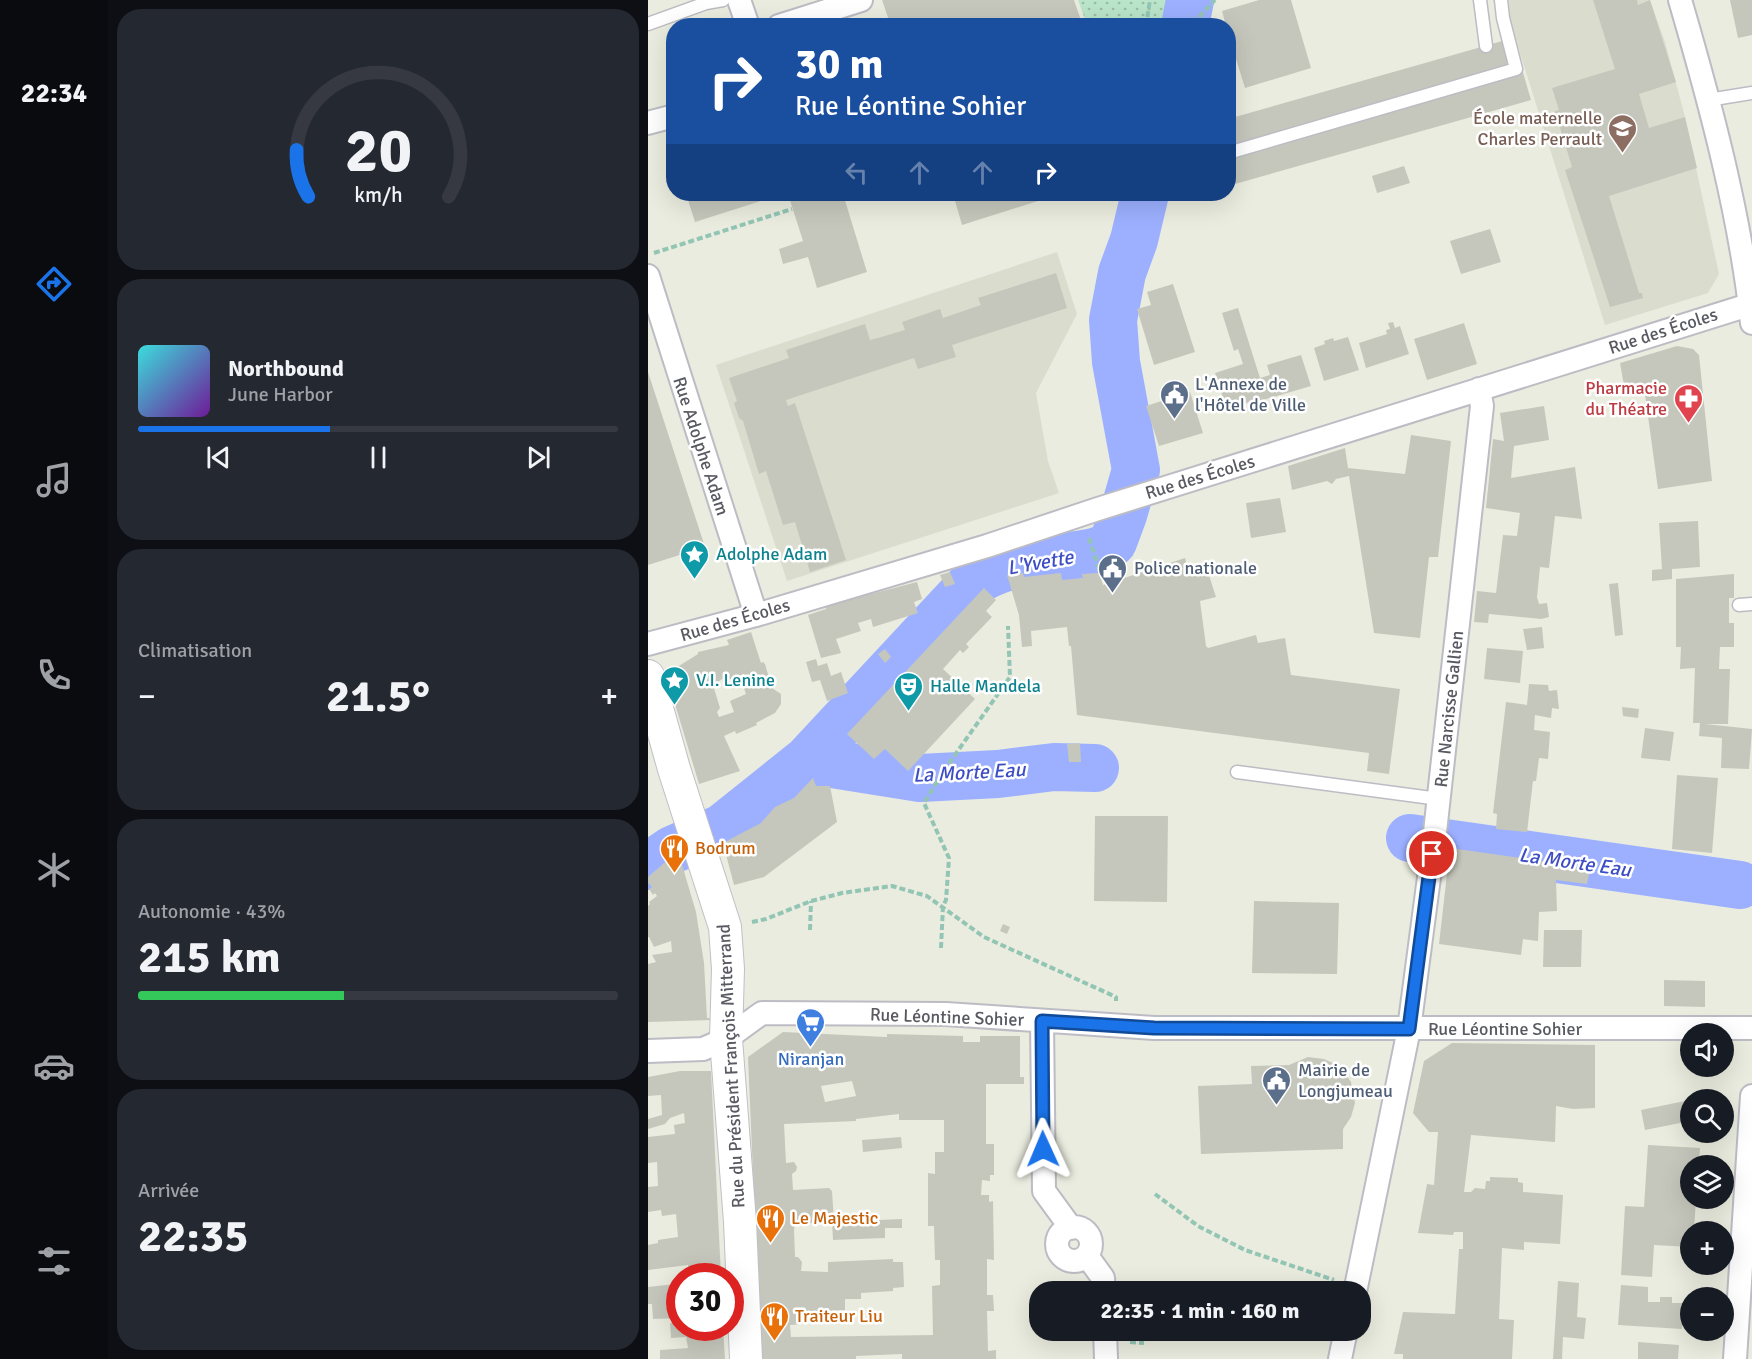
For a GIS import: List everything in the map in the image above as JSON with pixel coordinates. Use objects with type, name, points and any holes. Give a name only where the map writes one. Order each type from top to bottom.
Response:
[{"type":"main road","name":"Rue du Président François Mitterrand","points":[[648,676],[681,790],[725,927],[728,969],[726,1039],[740,1222],[746,1359]]},
{"type":"street","points":[[739,0],[745,18]]},
{"type":"street","points":[[804,18],[861,0]]},
{"type":"street","points":[[1680,0],[1708,100],[1746,270],[1751,310]]},
{"type":"street","points":[[648,123],[666,118]]},
{"type":"street","name":"Rue Adolphe Adam","points":[[648,276],[684,395],[756,615]]},
{"type":"street","name":"Rue des Écoles","points":[[648,644],[756,615],[987,546],[1479,389],[1751,310]]},
{"type":"street","name":"Rue Narcisse Gallien","points":[[1357,1281],[1409,1029],[1439,799],[1482,406],[1479,389]]},
{"type":"street","name":"Rue Léontine Sohier","points":[[648,1051],[703,1049],[726,1039],[762,1012],[946,1014],[1117,1027],[1752,1028]]},
{"type":"street","points":[[1042,1021],[1044,1191],[1071,1228],[1082,1229],[1089,1236],[1092,1246],[1087,1256],[1103,1281]]},
{"type":"street","points":[[1735,1359],[1752,1096]]},
{"type":"street","points":[[1105,1341],[1106,1359]]},
{"type":"street","points":[[1340,1359],[1344,1341]]},
{"type":"lane","points":[[648,24],[706,3],[723,0]]},
{"type":"lane","points":[[1480,0],[1486,46]]},
{"type":"lane","points":[[1236,151],[1516,69],[1503,18],[1501,0]]},
{"type":"lane","points":[[1708,100],[1752,93]]},
{"type":"lane","points":[[1739,604],[1752,604]]},
{"type":"lane","points":[[1237,772],[1439,799]]},
{"type":"path","points":[[1147,18],[1150,0]]},
{"type":"path","points":[[1198,18],[1215,0]]},
{"type":"path","points":[[648,255],[792,208]]},
{"type":"path","points":[[1087,534],[1099,569],[1109,583]]},
{"type":"path","points":[[941,948],[949,858],[924,803],[945,769],[1010,677],[1008,626]]},
{"type":"path","points":[[725,927],[766,919],[811,901],[842,893],[892,886],[927,896],[984,937],[1116,997],[1117,1027]]},
{"type":"path","points":[[810,930],[811,901]]},
{"type":"path","points":[[1155,1194],[1198,1226],[1245,1250],[1330,1281]]},
{"type":"shaded area","name":"École maternelle Charles Perrault","points":[[1509,0],[1650,0],[1665,42],[1685,117],[1719,274],[1708,293],[1605,325],[1510,21]]},
{"type":"shaded area","points":[[1057,252],[1077,314],[1036,393],[1048,461],[1059,493],[787,581],[716,365]]},
{"type":"green space","points":[[1078,0],[1203,0],[1168,18],[1084,18]]},
{"type":"building","points":[[882,0],[1074,0],[1080,18],[888,18]]},
{"type":"building","points":[[1259,0],[1291,0],[1311,68],[1245,88],[1236,59],[1236,18],[1224,18],[1222,11]]},
{"type":"building","points":[[1593,0],[1637,0],[1638,5],[1650,0],[1676,82],[1639,94],[1649,128],[1685,117],[1697,168],[1609,196],[1639,293],[1642,293],[1643,298],[1610,307],[1565,170],[1572,167],[1555,111],[1559,110],[1552,88],[1615,69]]},
{"type":"building","points":[[1730,0],[1752,0],[1752,35],[1738,38]]},
{"type":"building","points":[[1513,38],[1531,100],[1236,184],[1236,117]]},
{"type":"building","points":[[1404,166],[1410,183],[1377,193],[1372,176]]},
{"type":"building","points":[[688,201],[761,201],[695,222]]},
{"type":"building","points":[[790,201],[845,201],[867,272],[817,288],[808,257],[783,264],[779,249],[803,241]]},
{"type":"building","points":[[955,201],[1038,201],[962,225]]},
{"type":"building","points":[[1490,229],[1501,262],[1461,274],[1450,241]]},
{"type":"building","points":[[1056,273],[1067,308],[952,345],[956,357],[918,369],[914,358],[786,400],[788,406],[795,403],[846,560],[810,572],[795,522],[783,525],[766,471],[759,474],[743,421],[739,418],[734,403],[737,401],[729,378],[789,358],[786,350],[865,324],[870,340],[878,338],[905,330],[902,322],[940,309],[943,318],[981,305],[978,298]]},
{"type":"building","points":[[1173,284],[1195,352],[1154,365],[1137,309],[1151,305],[1147,292]]},
{"type":"building","points":[[1238,308],[1260,378],[1270,375],[1267,365],[1301,355],[1311,386],[1256,402],[1255,400],[1227,410],[1215,373],[1243,364],[1238,349],[1234,351],[1222,313]]},
{"type":"building","points":[[1393,322],[1395,328],[1400,326],[1409,354],[1366,368],[1359,343],[1387,334],[1386,330],[1390,329],[1388,323]]},
{"type":"building","points":[[1464,323],[1477,364],[1427,380],[1414,339]]},
{"type":"building","points":[[1348,337],[1359,370],[1324,381],[1314,348],[1333,338],[1334,341]]},
{"type":"building","points":[[1677,346],[1693,349],[1699,355],[1712,481],[1658,489],[1644,387],[1625,391],[1620,363]]},
{"type":"building","points":[[648,372],[705,547],[648,565]]},
{"type":"building","name":"L'Annexe de l'Hôtel de Ville","points":[[1190,392],[1203,433],[1159,446],[1146,406]]},
{"type":"building","points":[[1544,406],[1549,440],[1514,446],[1511,478],[1575,467],[1582,519],[1555,516],[1549,568],[1540,567],[1537,597],[1539,604],[1547,603],[1549,617],[1541,619],[1489,614],[1488,623],[1474,622],[1477,591],[1496,593],[1503,535],[1517,536],[1520,513],[1486,508],[1493,439],[1504,441],[1500,413]]},
{"type":"building","points":[[1411,435],[1451,441],[1438,557],[1429,557],[1420,638],[1374,633],[1349,476],[1336,479],[1332,484],[1327,481],[1292,490],[1288,466],[1345,448],[1348,468],[1405,474]]},
{"type":"building","points":[[1280,498],[1286,532],[1251,538],[1246,503]]},
{"type":"building","points":[[1698,521],[1700,567],[1672,569],[1672,579],[1652,581],[1652,570],[1662,569],[1659,523]]},
{"type":"building","points":[[1185,558],[1187,566],[1206,566],[1216,597],[1200,601],[1208,648],[1256,635],[1258,643],[1285,638],[1291,675],[1400,689],[1389,774],[1367,771],[1369,753],[1077,715],[1071,646],[1069,646],[1067,627],[1031,631],[1032,646],[1022,647],[1019,615],[1007,575],[1023,573],[1024,577],[1061,573],[1062,580],[1083,578],[1082,574],[1099,573],[1103,585]]},
{"type":"building","points":[[950,572],[955,584],[945,587],[940,575]]},
{"type":"building","points":[[1734,574],[1734,598],[1729,598],[1729,623],[1734,623],[1734,647],[1720,647],[1719,669],[1730,669],[1728,724],[1705,724],[1752,729],[1749,769],[1721,768],[1722,738],[1699,736],[1700,723],[1693,723],[1695,668],[1680,669],[1681,647],[1676,647],[1676,579]]},
{"type":"building","points":[[917,582],[922,599],[914,602],[918,613],[873,627],[871,619],[858,623],[861,631],[836,639],[841,653],[821,658],[808,615],[826,609],[825,606]]},
{"type":"building","points":[[1618,583],[1623,635],[1615,636],[1609,584]]},
{"type":"building","points":[[984,588],[996,600],[986,611],[992,617],[966,644],[969,647],[963,653],[960,650],[943,669],[975,699],[908,771],[885,749],[874,759],[847,734]]},
{"type":"building","points":[[1542,627],[1544,648],[1527,650],[1523,629]]},
{"type":"building","points":[[751,632],[761,663],[765,664],[772,688],[781,694],[781,704],[775,713],[756,723],[757,725],[736,734],[735,731],[724,736],[740,771],[699,784],[666,674],[698,652],[729,645],[727,640]],"holes":[[[744,674],[748,684],[743,686],[746,694],[730,701],[734,712],[719,717],[717,712],[720,708],[713,685],[722,679],[723,682]]]},
{"type":"building","points":[[1487,648],[1523,651],[1520,683],[1484,679]]},
{"type":"building","points":[[885,649],[891,657],[885,663],[878,654]]},
{"type":"building","points":[[816,659],[818,666],[827,663],[831,676],[841,672],[848,693],[827,701],[820,680],[812,682],[806,662]]},
{"type":"building","points":[[1529,684],[1548,685],[1549,691],[1557,690],[1559,709],[1552,708],[1551,718],[1535,715],[1534,730],[1550,732],[1548,759],[1539,758],[1536,781],[1533,781],[1527,832],[1496,829],[1497,814],[1493,813],[1506,702],[1527,705]]},
{"type":"building","points":[[1622,707],[1639,709],[1638,718],[1623,716]]},
{"type":"building","points":[[1645,728],[1674,732],[1670,761],[1641,758]]},
{"type":"building","points":[[1080,743],[1081,762],[1069,762],[1067,744]]},
{"type":"building","points":[[1677,775],[1718,778],[1712,853],[1672,849]]},
{"type":"building","points":[[813,778],[816,786],[830,786],[837,822],[764,877],[734,885],[723,843],[761,823],[775,807],[794,798]]},
{"type":"building","points":[[1095,816],[1168,816],[1167,902],[1094,901]]},
{"type":"building","points":[[1450,848],[1590,868],[1587,884],[1556,880],[1557,911],[1539,912],[1538,941],[1523,939],[1521,955],[1439,944]]},
{"type":"building","points":[[678,851],[696,912],[704,963],[707,1018],[712,1018],[712,1020],[648,1022],[648,964],[656,962],[652,955],[672,952],[671,941],[654,947],[648,937],[648,906],[649,902],[657,896],[655,893],[653,895],[649,889],[652,887],[648,883],[648,877]]},
{"type":"building","points":[[1254,901],[1339,903],[1337,974],[1252,973]]},
{"type":"building","points":[[1003,924],[1010,927],[1007,934],[1000,931]]},
{"type":"building","points":[[1544,930],[1582,930],[1581,967],[1543,967]]},
{"type":"building","points":[[1664,980],[1705,981],[1705,1007],[1664,1006]]},
{"type":"building","points":[[783,1032],[887,1037],[887,1034],[963,1036],[963,1042],[980,1042],[980,1036],[1020,1036],[1020,1077],[1024,1077],[1024,1084],[986,1084],[986,1144],[994,1144],[994,1175],[990,1175],[990,1181],[982,1180],[981,1195],[989,1195],[989,1202],[993,1201],[994,1260],[987,1259],[987,1295],[993,1295],[994,1311],[987,1311],[988,1351],[996,1350],[996,1359],[902,1359],[902,1354],[856,1356],[856,1359],[761,1359],[748,1057]],"holes":[[[852,1081],[856,1096],[825,1102],[821,1086]],[[899,1114],[899,1120],[944,1120],[944,1152],[935,1152],[935,1174],[928,1173],[928,1226],[934,1226],[935,1260],[940,1260],[940,1285],[932,1286],[933,1335],[791,1337],[790,1325],[805,1324],[805,1312],[845,1310],[845,1299],[861,1299],[861,1293],[893,1291],[893,1288],[904,1287],[903,1262],[893,1262],[893,1259],[828,1262],[828,1272],[801,1271],[802,1262],[795,1257],[795,1224],[834,1222],[832,1191],[829,1188],[793,1190],[792,1174],[797,1167],[794,1162],[786,1163],[784,1124],[856,1121],[856,1119]]]},
{"type":"building","points":[[1452,1043],[1595,1045],[1595,1108],[1573,1109],[1556,1106],[1555,1142],[1471,1135],[1464,1192],[1471,1192],[1475,1188],[1485,1189],[1486,1181],[1490,1181],[1490,1177],[1518,1178],[1518,1182],[1523,1183],[1523,1192],[1563,1195],[1560,1244],[1524,1242],[1524,1250],[1502,1248],[1499,1319],[1514,1320],[1512,1359],[1403,1359],[1403,1354],[1394,1354],[1403,1312],[1455,1314],[1459,1249],[1463,1249],[1463,1232],[1454,1232],[1453,1235],[1418,1233],[1427,1184],[1434,1185],[1438,1132],[1429,1132],[1413,1113],[1424,1061]]},
{"type":"building","name":"Mairie de Longjumeau","points":[[1308,1057],[1333,1063],[1345,1073],[1351,1082],[1355,1103],[1351,1117],[1343,1129],[1343,1149],[1201,1154],[1198,1086],[1252,1084],[1251,1066],[1289,1065]]},
{"type":"building","points":[[680,1071],[711,1071],[720,1263],[666,1263],[666,1268],[648,1270],[648,1245],[658,1243],[658,1240],[678,1237],[676,1214],[662,1216],[661,1210],[648,1212],[648,1187],[658,1186],[657,1162],[648,1163],[648,1137],[675,1134],[674,1125],[685,1123],[684,1113],[670,1118],[665,1124],[648,1129],[648,1119],[662,1115],[661,1095],[648,1096],[648,1077]]},
{"type":"building","points":[[1680,1102],[1680,1123],[1645,1130],[1641,1110]]},
{"type":"building","points":[[901,1137],[902,1148],[863,1152],[862,1140]]},
{"type":"building","points":[[1648,1145],[1700,1148],[1700,1155],[1680,1155],[1680,1209],[1695,1209],[1695,1221],[1680,1221],[1680,1246],[1654,1245],[1652,1277],[1621,1275],[1625,1206],[1644,1207]]},
{"type":"building","points":[[902,1219],[902,1228],[885,1228],[885,1238],[833,1240],[832,1222]]},
{"type":"building","points":[[1558,1281],[1579,1283],[1577,1317],[1586,1318],[1584,1339],[1563,1337],[1562,1359],[1553,1359]]},
{"type":"building","points":[[666,1285],[666,1319],[653,1319],[652,1304],[648,1304],[648,1287]]},
{"type":"building","points":[[1621,1285],[1648,1287],[1648,1302],[1660,1302],[1660,1297],[1672,1297],[1672,1303],[1680,1303],[1680,1329],[1618,1325]]},
{"type":"building","points":[[687,1341],[724,1341],[725,1359],[660,1359],[660,1350],[688,1348]]},
{"type":"building","points":[[1638,1342],[1679,1345],[1678,1359],[1638,1359]]},
{"type":"waterway","name":"L'Yvette","points":[[1187,18],[1190,0]]},
{"type":"waterway","name":"L'Yvette","points":[[648,866],[672,850],[722,828],[807,760],[969,586],[983,577],[1013,565],[1094,552],[1106,548],[1113,542],[1136,470],[1116,362],[1113,320],[1122,273],[1134,240],[1143,201]]},
{"type":"waterway","name":"La Morte Eau","points":[[807,760],[920,778],[998,774],[1054,767],[1095,768]]},
{"type":"waterway","name":"La Morte Eau","points":[[1410,838],[1740,885]]},
{"type":"place","name":"École maternelle Charles Perrault","points":[[1623,154]]},
{"type":"place","name":"L'Annexe de l'Hôtel de Ville","points":[[1174,420]]},
{"type":"place","name":"Pharmacie du Théatre","points":[[1688,424]]},
{"type":"place","name":"Adolphe Adam","points":[[695,580]]},
{"type":"place","name":"Police nationale","points":[[1113,594]]},
{"type":"place","name":"V.I. Lenine","points":[[675,706]]},
{"type":"place","name":"Halle Mandela","points":[[909,712]]},
{"type":"place","name":"Bodrum","points":[[674,874]]},
{"type":"place","name":"Niranjan","points":[[811,1048]]},
{"type":"place","name":"Mairie de Longjumeau","points":[[1277,1106]]},
{"type":"place","name":"Le Majestic","points":[[770,1244]]},
{"type":"place","name":"Traiteur Liu","points":[[774,1342]]},
{"type":"route","points":[[1043,1149],[1042,1021],[1154,1028],[1409,1029],[1432,854]]}]
